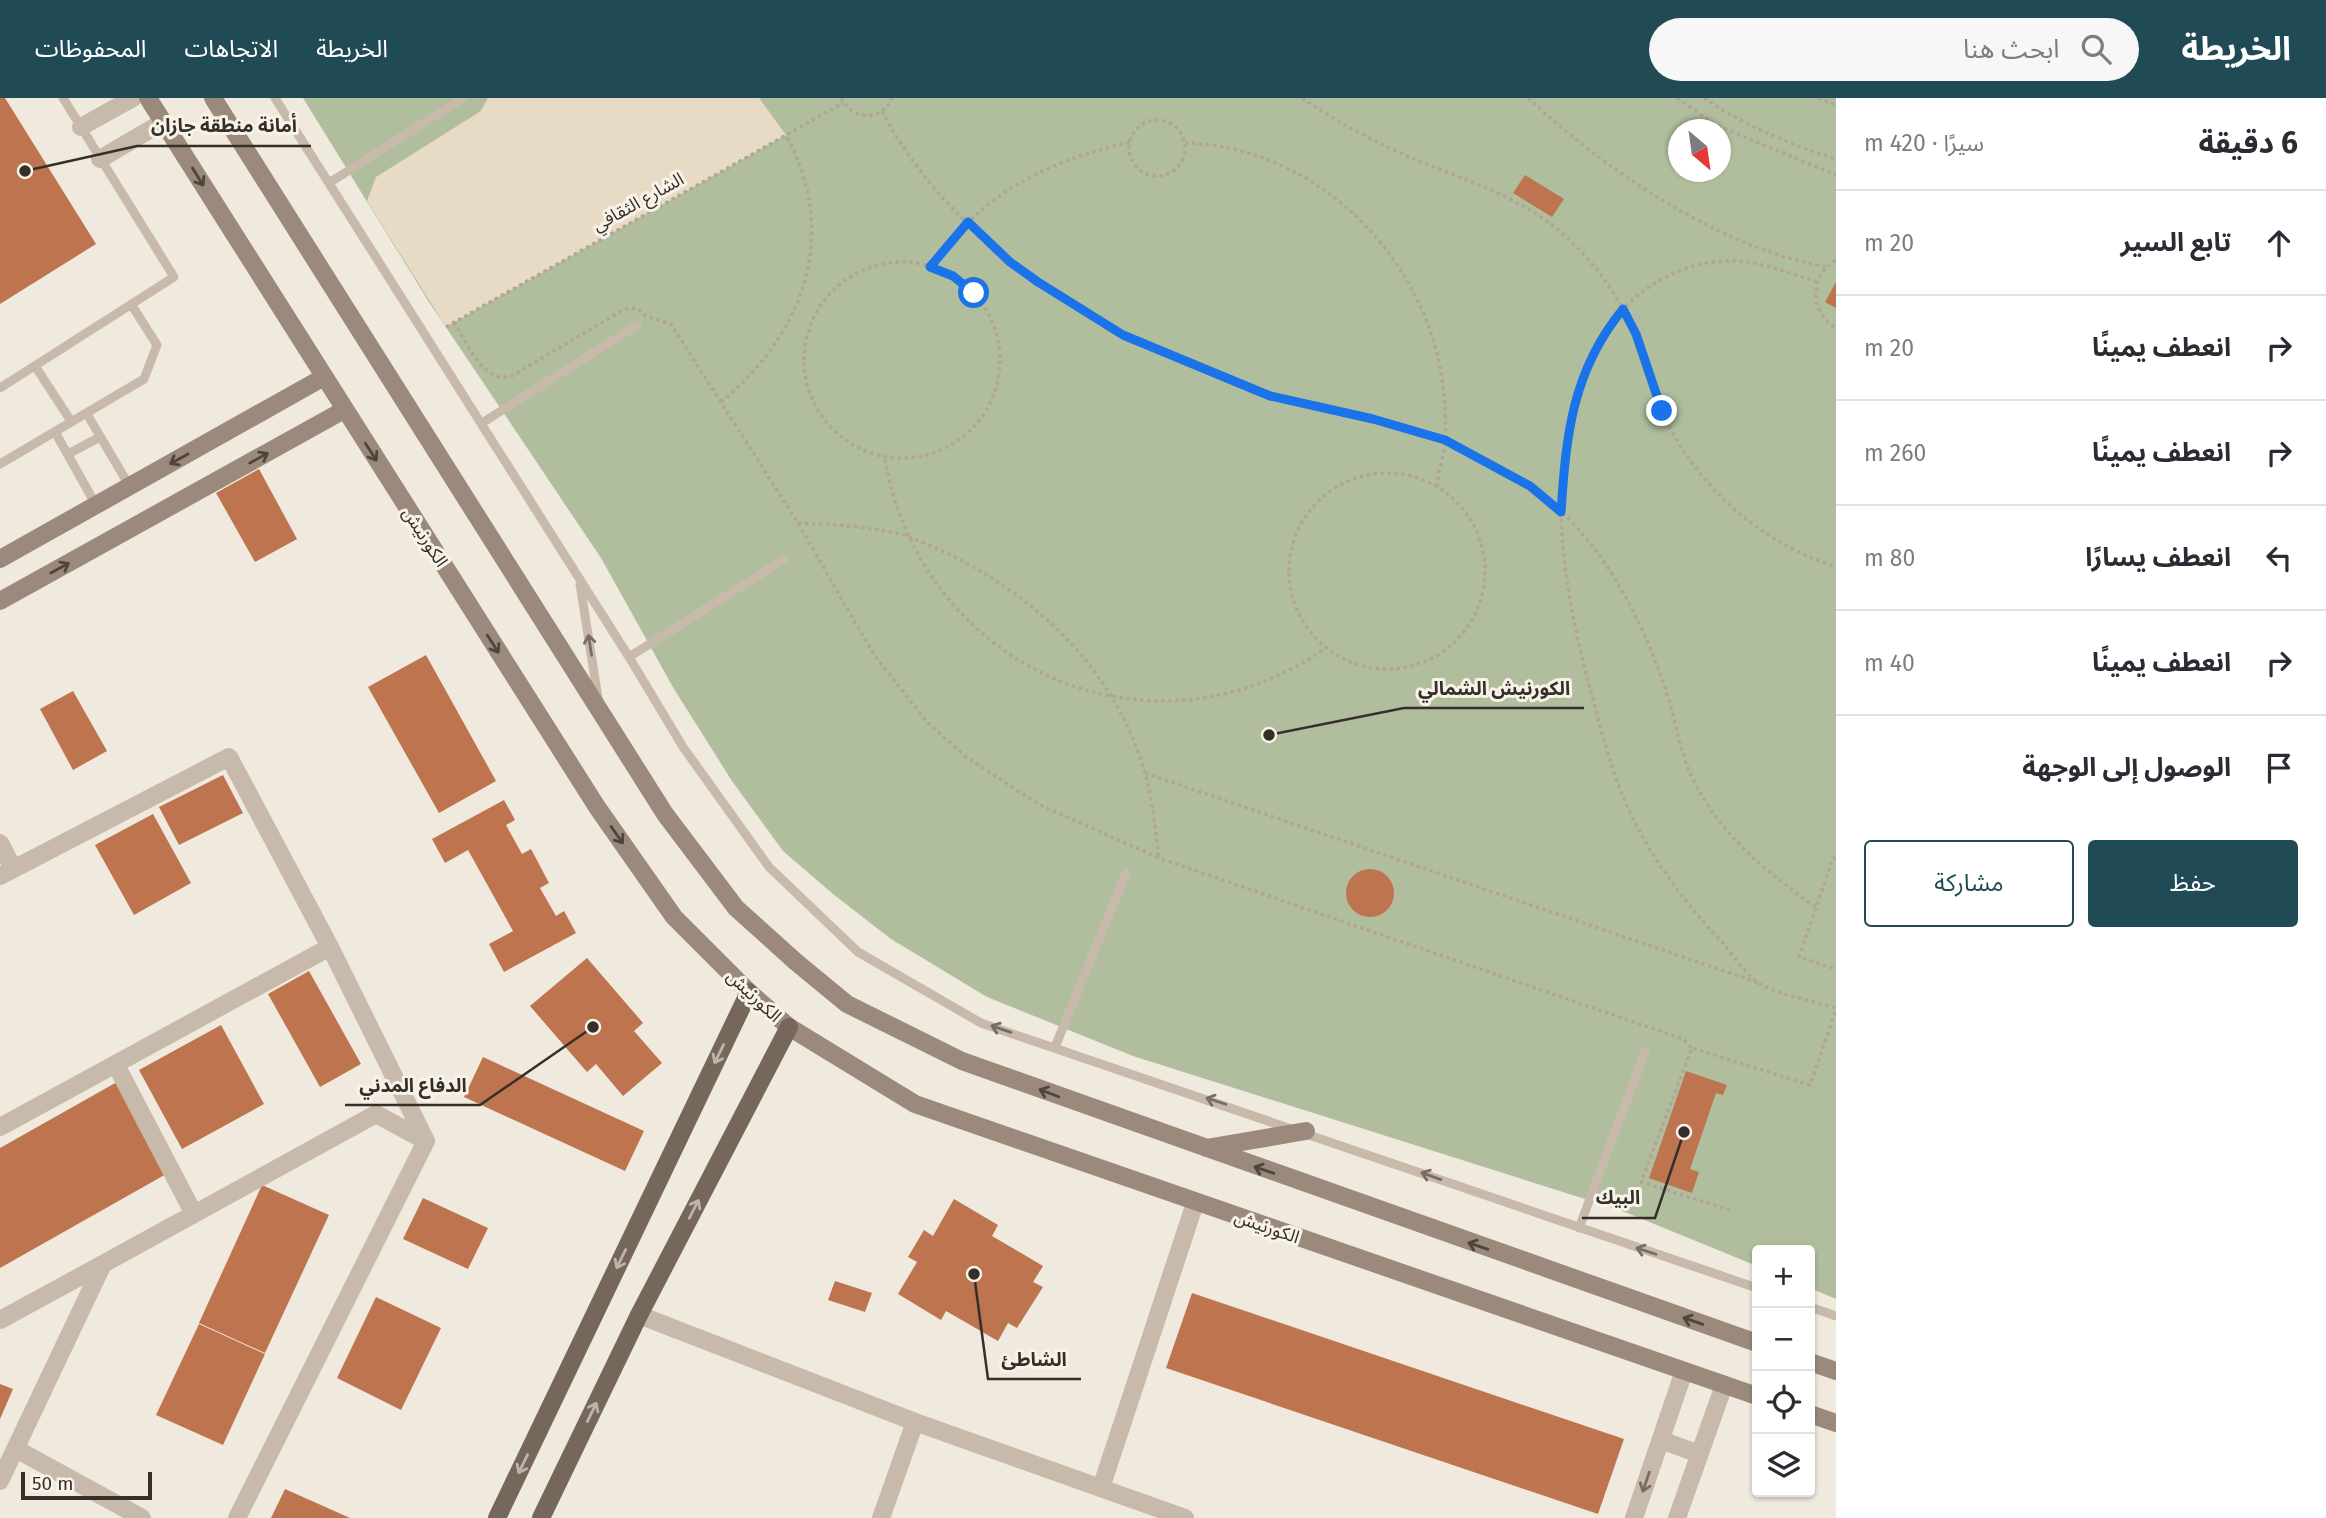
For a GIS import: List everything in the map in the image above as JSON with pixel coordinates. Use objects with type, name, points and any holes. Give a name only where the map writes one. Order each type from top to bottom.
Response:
[{"type":"main road","name":"الكورنيش","points":[[148,98],[620,840],[674,918],[749,992],[789,1027],[915,1104],[1752,1394]]},
{"type":"main road","points":[[212,98],[665,814],[736,908],[847,1004],[962,1061],[1752,1341]]},
{"type":"main road","points":[[0,559],[324,377]]},
{"type":"main road","points":[[0,601],[344,410]]},
{"type":"main road","points":[[497,1518],[749,992]]},
{"type":"main road","points":[[541,1518],[639,1315],[789,1027]]},
{"type":"main road","points":[[1203,1148],[1306,1131]]},
{"type":"main road","points":[[1815,1364],[1836,1371]]},
{"type":"main road","points":[[1815,1416],[1836,1423]]},
{"type":"street","points":[[81,127],[133,98]]},
{"type":"street","points":[[100,159],[163,122]]},
{"type":"street","points":[[0,843],[7,872],[229,757],[330,947],[426,1141]]},
{"type":"street","points":[[0,1127],[330,947]]},
{"type":"street","points":[[116,1065],[194,1214]]},
{"type":"street","points":[[0,1320],[376,1114],[426,1141]]},
{"type":"street","points":[[237,1518],[426,1141]]},
{"type":"street","points":[[1101,1488],[1195,1203]]},
{"type":"street","points":[[0,1481],[103,1264]]},
{"type":"street","points":[[639,1315],[915,1422],[1185,1518]]},
{"type":"street","points":[[1634,1518],[1684,1371]]},
{"type":"street","points":[[1677,1518],[1724,1384]]},
{"type":"street","points":[[881,1518],[915,1422]]},
{"type":"street","points":[[1661,1440],[1699,1454]]},
{"type":"street","points":[[16,1449],[142,1518]]},
{"type":"lane","points":[[0,388],[174,277],[63,98]]},
{"type":"lane","points":[[275,98],[629,657],[683,747],[769,867],[858,952],[981,1023],[1306,1131],[1752,1286]]},
{"type":"lane","points":[[329,183],[463,98]]},
{"type":"lane","points":[[0,464],[144,379],[157,345],[131,304]]},
{"type":"lane","points":[[482,424],[637,325]]},
{"type":"lane","points":[[35,366],[71,421]]},
{"type":"lane","points":[[86,414],[130,486]]},
{"type":"lane","points":[[55,432],[96,505]]},
{"type":"lane","points":[[68,454],[100,436]]},
{"type":"lane","points":[[629,657],[783,560]]},
{"type":"lane","points":[[580,580],[600,711]]},
{"type":"lane","points":[[1055,1047],[1126,873]]},
{"type":"lane","points":[[1579,1228],[1645,1052]]},
{"type":"lane","points":[[1813,1308],[1836,1316]]},
{"type":"path","points":[[842,100],[859,115],[873,116],[882,111],[892,98]]},
{"type":"path","points":[[1302,98],[1362,135],[1469,178],[1562,233],[1606,282],[1623,309],[1636,334],[1653,391],[1685,457],[1713,489],[1779,542],[1836,567]]},
{"type":"path","points":[[1528,98],[1559,128],[1614,169],[1686,213],[1749,243],[1805,263],[1827,267]]},
{"type":"path","points":[[1677,98],[1716,125],[1836,175]]},
{"type":"path","points":[[1704,98],[1721,110],[1809,150],[1836,159]]},
{"type":"path","points":[[1818,98],[1836,105]]},
{"type":"path","name":"الشارع الثقافي","points":[[446,327],[786,135],[842,100]]},
{"type":"path","points":[[882,111],[930,185],[1010,262],[1123,335],[1270,396],[1362,416],[1445,440],[1530,486],[1561,512],[1602,561],[1634,612],[1654,657],[1682,753],[1704,799],[1744,850],[1816,907]]},
{"type":"path","points":[[1161,120],[1174,126],[1185,143],[1184,156],[1178,167],[1167,174],[1154,176],[1142,171],[1133,162],[1130,142],[1141,125],[1161,120]]},
{"type":"path","points":[[720,402],[760,367],[779,341],[796,305],[811,257],[812,213],[805,177],[786,135]]},
{"type":"path","points":[[930,267],[968,222],[1013,185],[1048,166],[1084,153],[1130,142]]},
{"type":"path","points":[[1185,143],[1238,151],[1293,172],[1342,204],[1377,237],[1405,277],[1430,330],[1443,386],[1445,440],[1437,487]]},
{"type":"path","points":[[1836,260],[1827,267],[1817,282],[1818,308],[1836,328]]},
{"type":"path","points":[[1760,983],[1670,881],[1623,796],[1600,725],[1570,609],[1561,512],[1564,454],[1572,409],[1603,335],[1639,293],[1683,268],[1725,261],[1759,264],[1817,282]]},
{"type":"path","points":[[889,263],[930,267],[964,284],[989,315],[998,340],[998,380],[982,417],[952,444],[920,456],[885,459],[838,435],[816,409],[805,376],[806,342],[810,325],[828,296],[856,274],[889,263]]},
{"type":"path","points":[[454,322],[485,371],[497,379],[510,377],[625,309],[637,308],[646,316],[671,324],[798,523],[874,655],[928,723],[965,756],[1038,804],[1159,858],[1682,1039],[1692,1048],[1810,1085],[1836,1009],[1145,773]]},
{"type":"path","points":[[885,459],[893,497],[907,536],[924,568],[947,600],[988,640],[1037,672],[1074,687],[1111,696],[1170,701],[1228,693],[1283,674],[1326,648]]},
{"type":"path","points":[[1401,475],[1437,487],[1463,510],[1482,548],[1484,582],[1470,622],[1440,653],[1399,668],[1365,667],[1326,648],[1301,620],[1289,584],[1292,546],[1309,512],[1337,487],[1364,476],[1401,475]]},
{"type":"path","points":[[798,523],[907,536],[992,578],[1026,599],[1079,649],[1111,696],[1145,773],[1159,858]]},
{"type":"path","points":[[1836,859],[1833,858],[1799,957],[1836,969]]},
{"type":"path","points":[[1692,1048],[1642,1182],[1730,1210]]},
{"type":"green space","points":[[303,98],[1836,98],[1836,1299],[1815,1290],[1815,1245],[1752,1245],[1752,1264],[1620,1210],[1133,1056],[987,997],[891,939],[783,851],[732,781],[674,689],[601,558],[429,302]]},
{"type":"shaded area","points":[[488,98],[759,98],[786,135],[446,327],[367,201],[376,177],[481,111]]},
{"type":"building","points":[[0,98],[5,98],[96,244],[0,304]]},
{"type":"building","points":[[1525,175],[1564,199],[1552,217],[1513,193]]},
{"type":"building","points":[[1836,282],[1836,308],[1825,302]]},
{"type":"building","points":[[259,469],[297,539],[255,562],[216,493]]},
{"type":"building","points":[[426,655],[496,781],[439,813],[368,687]]},
{"type":"building","points":[[73,691],[107,751],[73,770],[40,709]]},
{"type":"building","points":[[223,775],[243,813],[179,845],[159,807]]},
{"type":"building","points":[[504,800],[515,820],[506,825],[522,854],[531,849],[549,883],[540,888],[556,916],[564,911],[576,933],[504,972],[489,944],[513,931],[468,850],[445,863],[432,839]]},
{"type":"building","points":[[153,814],[191,883],[134,915],[95,845]]},
{"type":"building","points":[[1370,869],[1387,876],[1394,893],[1387,910],[1370,917],[1353,910],[1346,893],[1353,876]]},
{"type":"building","points":[[587,958],[643,1023],[634,1031],[662,1063],[623,1096],[596,1064],[587,1072],[530,1006]]},
{"type":"building","points":[[309,971],[361,1064],[320,1087],[268,994]]},
{"type":"building","points":[[221,1025],[264,1104],[182,1149],[139,1070]]},
{"type":"building","points":[[483,1057],[644,1131],[625,1171],[464,1097]]},
{"type":"building","points":[[1686,1071],[1727,1085],[1723,1095],[1716,1093],[1690,1169],[1699,1172],[1692,1193],[1649,1178]]},
{"type":"building","points":[[117,1082],[168,1173],[0,1268],[0,1148]]},
{"type":"building","points":[[262,1185],[329,1215],[265,1353],[199,1323]]},
{"type":"building","points":[[423,1198],[488,1228],[468,1269],[403,1239]]},
{"type":"building","points":[[954,1199],[998,1225],[992,1236],[1043,1266],[1033,1282],[1043,1287],[1017,1328],[1008,1323],[998,1341],[946,1311],[941,1320],[898,1294],[917,1262],[908,1257],[924,1230],[933,1236]]},
{"type":"building","points":[[835,1281],[872,1293],[865,1312],[828,1300]]},
{"type":"building","points":[[1192,1293],[1624,1439],[1598,1514],[1166,1368]]},
{"type":"building","points":[[376,1297],[441,1328],[401,1410],[337,1378]]},
{"type":"building","points":[[199,1324],[265,1354],[223,1445],[156,1415]]},
{"type":"building","points":[[0,1384],[13,1389],[0,1419]]},
{"type":"building","points":[[285,1489],[350,1518],[271,1518]]},
{"type":"place","name":"أمانة منطقة جازان","points":[[25,171]]},
{"type":"place","name":"الكورنيش الشمالي","points":[[1269,735]]},
{"type":"place","name":"الدفاع المدني","points":[[593,1027]]},
{"type":"place","name":"البيك","points":[[1684,1132]]},
{"type":"place","name":"الشاطئ","points":[[974,1274]]},
{"type":"route","points":[[974,293],[953,276],[930,267],[968,222],[1010,262],[1067,303],[1123,335],[1238,385],[1270,396],[1373,419],[1445,440],[1530,486],[1561,512],[1564,454],[1572,409],[1603,335],[1623,309],[1636,334],[1653,391],[1662,411]]}]
